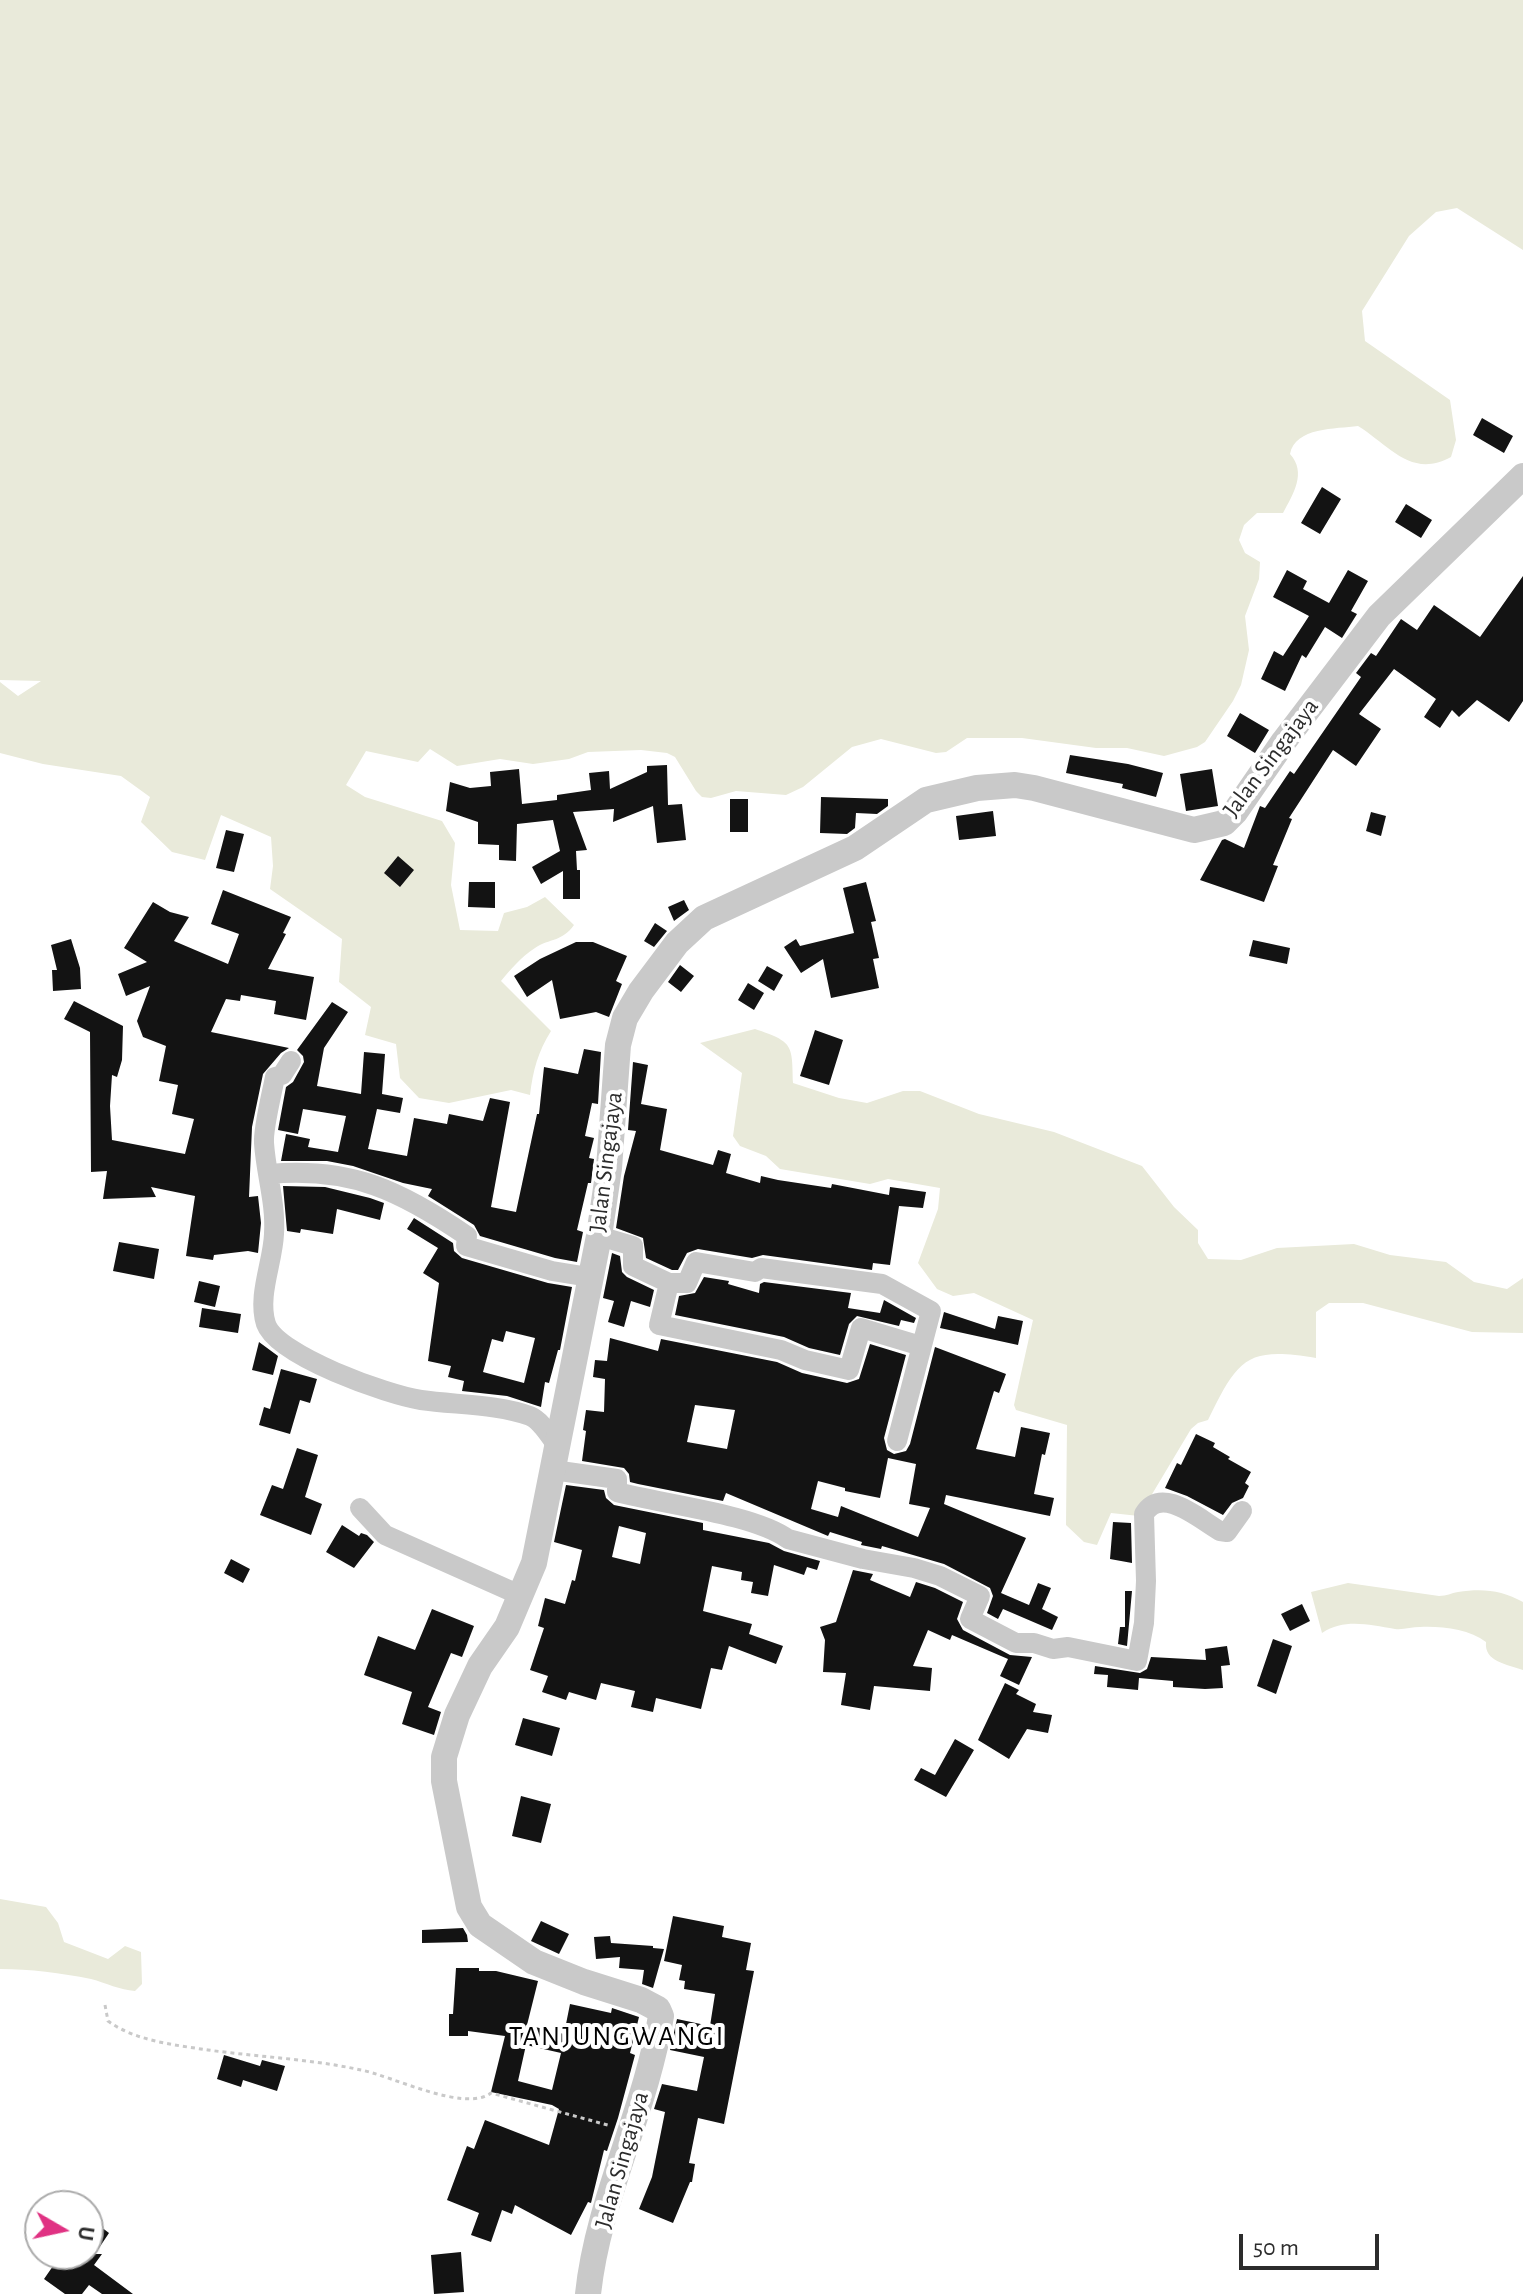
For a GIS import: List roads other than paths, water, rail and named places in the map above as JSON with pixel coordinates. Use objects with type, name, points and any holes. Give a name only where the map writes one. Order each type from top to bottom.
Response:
[{"type":"street","name":"Jalan Singajaya","points":[[588,2294],[597,2245],[661,2016],[658,2009],[641,2000],[534,1962],[480,1925],[469,1907],[444,1781],[444,1757],[457,1715],[480,1666],[507,1627],[534,1563],[599,1236],[609,1168],[618,1045],[625,1018],[677,943],[704,918],[855,848],[926,800],[977,788],[1015,785],[1194,830],[1224,823],[1379,616],[1523,476]]},
{"type":"street","points":[[291,1061],[282,1075],[274,1079],[264,1140],[274,1233],[264,1314],[271,1333],[296,1354],[349,1378],[417,1400],[516,1412],[533,1417],[556,1459],[617,1479],[617,1492],[740,1520],[781,1533],[788,1539],[940,1576],[980,1596],[970,1619],[1016,1643],[1034,1643],[1053,1649],[1068,1647],[1137,1661],[1144,1623],[1144,1514],[1150,1505],[1160,1501],[1173,1504],[1227,1532],[1242,1511]]},
{"type":"street","points":[[270,1174],[334,1175],[393,1191],[424,1206],[467,1236],[466,1246],[552,1271],[589,1277]]},
{"type":"street","points":[[599,1236],[633,1246],[633,1266],[669,1283],[687,1283],[696,1262],[755,1272],[761,1268],[882,1284],[931,1311],[897,1441]]},
{"type":"street","points":[[669,1283],[659,1325],[781,1350],[805,1360],[849,1370],[861,1328],[921,1346]]},
{"type":"street","points":[[360,1508],[385,1535],[522,1596]]},
{"type":"district","name":"TANJUNGWANGI","points":[[617,2037]]}]
